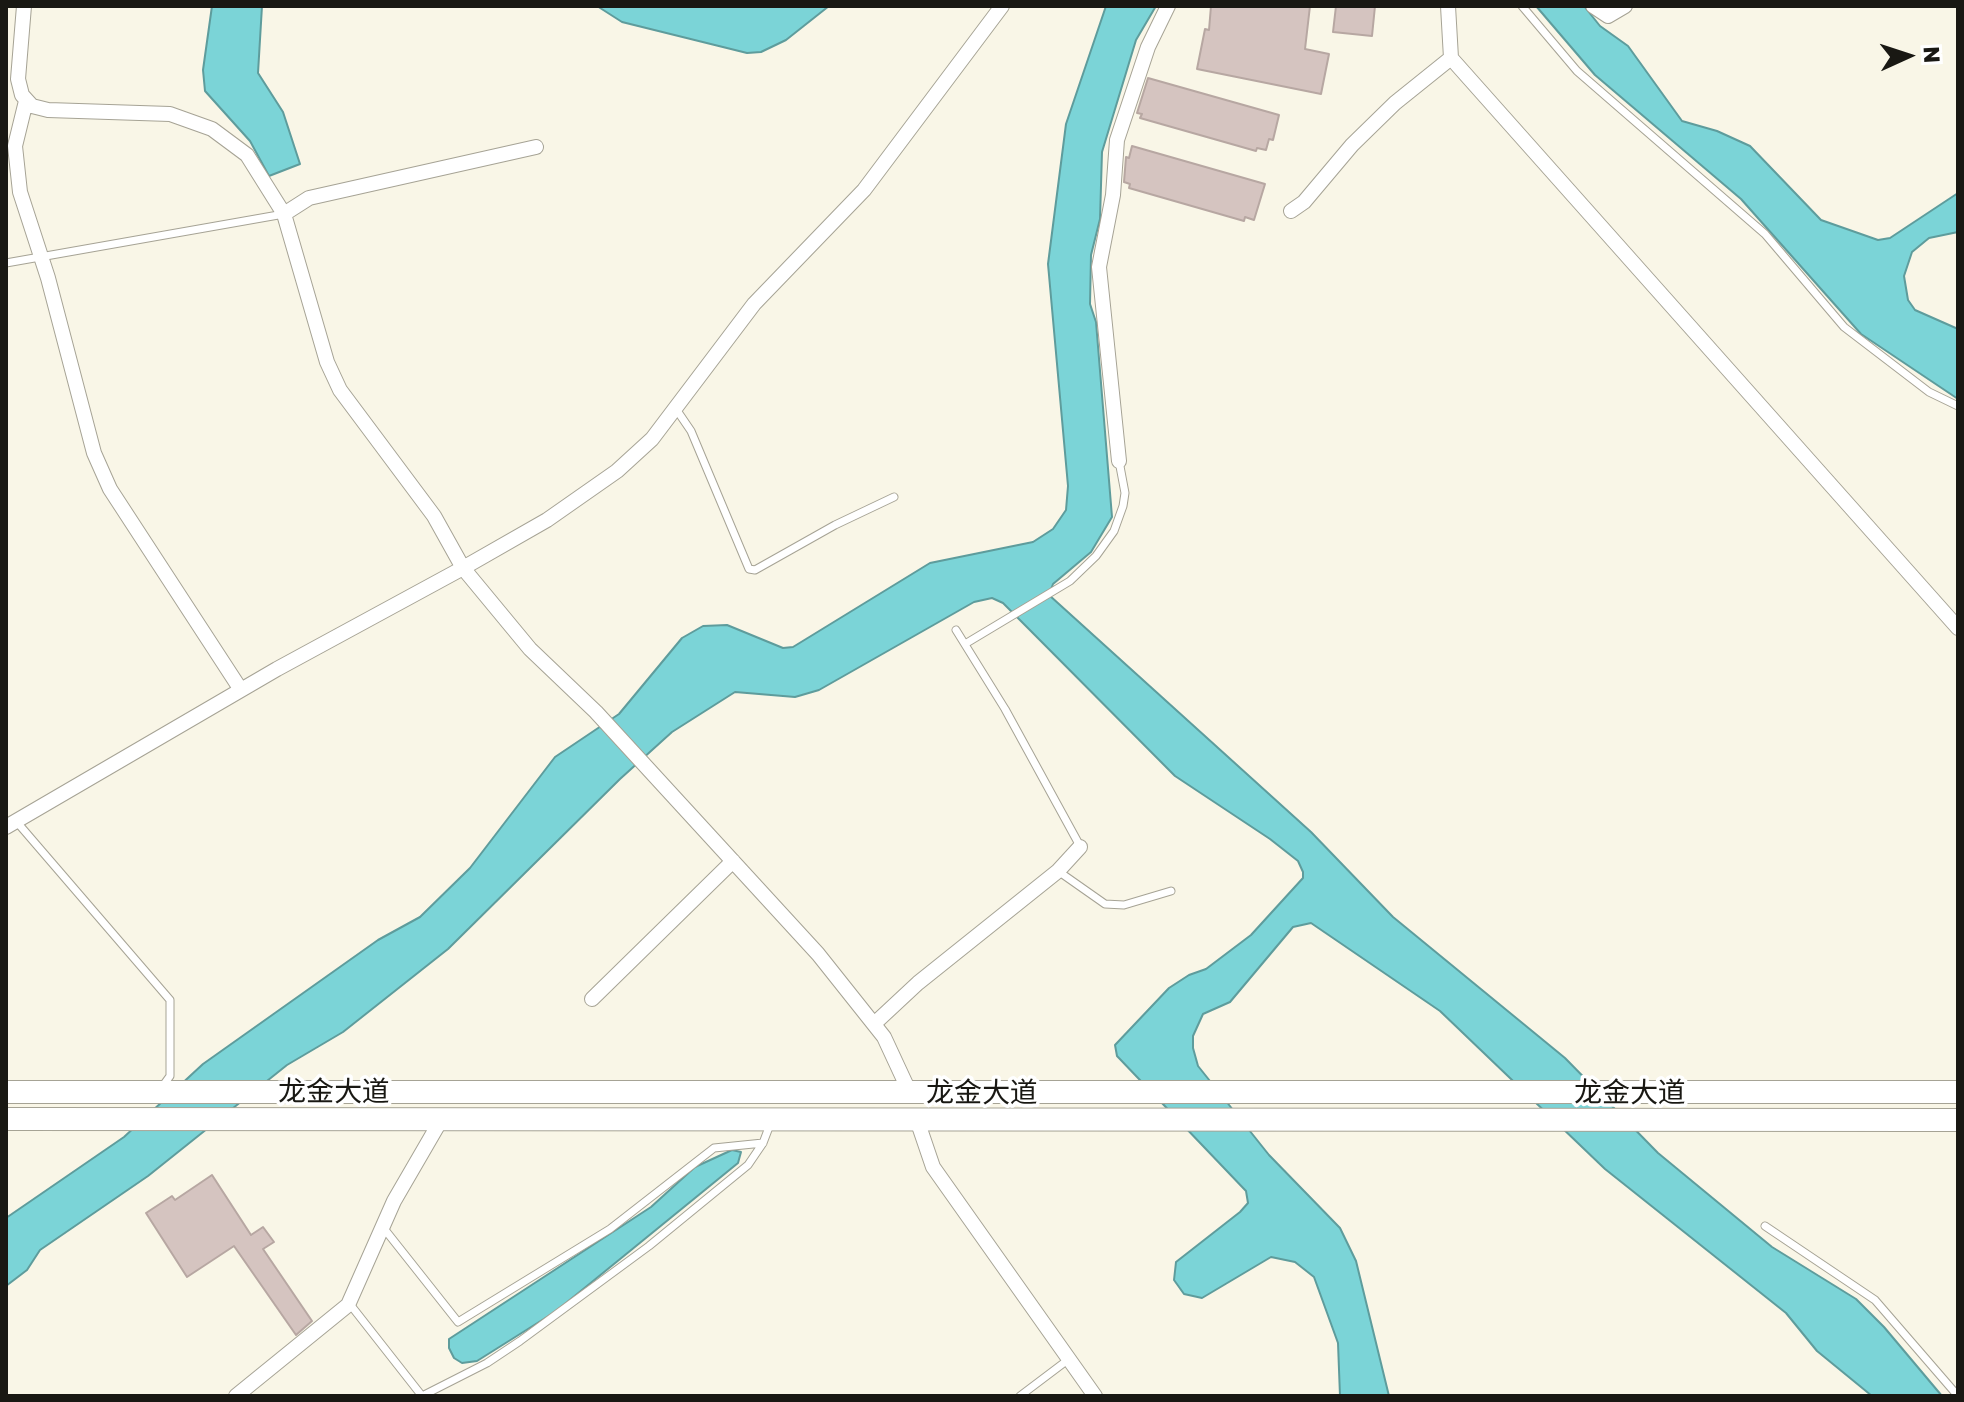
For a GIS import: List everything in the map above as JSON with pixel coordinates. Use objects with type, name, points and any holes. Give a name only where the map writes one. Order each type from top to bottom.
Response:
[{"type":"main road","name":"龙金大道","points":[[6,1092],[1958,1092]]},
{"type":"main road","name":"龙金大道","points":[[6,1119],[1958,1120]]},
{"type":"street","points":[[24,6],[18,79],[26,101],[17,131],[16,161],[20,192],[41,257],[94,453],[110,489],[241,690]]},
{"type":"street","points":[[11,824],[241,690],[547,520],[617,471],[652,439],[754,304],[834,226],[864,190],[1002,6]]},
{"type":"street","points":[[1119,461],[1099,267],[1113,195],[1117,140],[1148,47],[1168,6]]},
{"type":"street","points":[[1448,6],[1451,58],[1958,628]]},
{"type":"street","points":[[1593,6],[1608,16],[1625,6]]},
{"type":"street","points":[[1291,211],[1304,202],[1352,145],[1395,103],[1451,58]]},
{"type":"street","points":[[26,101],[48,110],[170,114],[212,129],[247,155],[284,214],[333,376],[348,403],[434,516],[463,568],[530,649],[596,712],[818,954],[874,1024],[910,1093]]},
{"type":"street","points":[[284,214],[309,198],[536,147]]},
{"type":"street","points":[[874,1024],[918,983],[1058,871],[1080,847]]},
{"type":"street","points":[[592,999],[733,861]]},
{"type":"street","points":[[236,1396],[349,1303],[382,1226],[441,1120]]},
{"type":"street","points":[[917,1120],[933,1167],[1095,1396]]},
{"type":"lane","points":[[1522,6],[1577,71],[1757,225],[1844,327],[1929,392],[1958,406]]},
{"type":"lane","points":[[6,263],[284,214]]},
{"type":"lane","points":[[676,409],[691,431],[749,569],[755,570],[835,525],[894,497]]},
{"type":"lane","points":[[965,644],[1053,592],[1084,569],[1114,531],[1125,493],[1119,461]]},
{"type":"lane","points":[[956,630],[1080,847]]},
{"type":"lane","points":[[11,824],[170,1000],[170,1076],[158,1092]]},
{"type":"lane","points":[[1058,871],[1105,904],[1124,905],[1171,891]]},
{"type":"lane","points":[[349,1303],[422,1396],[487,1363],[601,1284],[748,1165],[763,1143],[771,1120]]},
{"type":"lane","points":[[382,1226],[458,1322],[610,1229],[714,1148],[763,1143]]},
{"type":"lane","points":[[1765,1226],[1875,1300],[1958,1396]]},
{"type":"lane","points":[[1020,1396],[1069,1359]]},
{"type":"water","points":[[212,6],[262,6],[258,73],[283,112],[300,164],[269,176],[250,141],[205,91],[203,70]]},
{"type":"water","points":[[597,6],[829,6],[786,40],[761,52],[747,53],[622,22]]},
{"type":"water","points":[[1106,6],[1156,6],[1136,40],[1102,152],[1100,219],[1091,255],[1090,304],[1096,322],[1112,517],[1091,552],[1053,584],[1049,595],[1311,832],[1393,917],[1565,1058],[1658,1153],[1772,1247],[1856,1299],[1942,1396],[1872,1396],[1817,1351],[1786,1313],[1605,1169],[1440,1011],[1311,923],[1293,927],[1230,1002],[1203,1014],[1193,1036],[1193,1048],[1198,1066],[1269,1155],[1340,1228],[1356,1261],[1389,1396],[1340,1396],[1338,1343],[1314,1277],[1295,1262],[1271,1257],[1202,1298],[1184,1294],[1174,1280],[1176,1262],[1240,1212],[1248,1203],[1246,1191],[1117,1056],[1115,1045],[1169,988],[1189,975],[1206,969],[1251,935],[1303,878],[1303,872],[1298,861],[1270,839],[1175,776],[1003,603],[992,598],[974,602],[819,690],[795,697],[735,692],[672,732],[620,779],[448,949],[343,1032],[287,1065],[148,1176],[40,1250],[27,1270],[6,1286],[6,1218],[124,1137],[203,1064],[378,940],[420,917],[470,868],[555,757],[619,714],[682,638],[703,626],[727,625],[783,648],[793,647],[930,563],[1033,542],[1053,529],[1066,510],[1068,486],[1048,264],[1066,124]]},
{"type":"water","points":[[1536,6],[1584,6],[1600,26],[1628,46],[1682,121],[1717,131],[1750,146],[1821,220],[1878,240],[1890,238],[1958,193],[1958,232],[1929,238],[1912,252],[1904,276],[1908,300],[1915,310],[1958,329],[1958,399],[1861,334],[1741,199],[1595,75]]},
{"type":"water","points":[[732,1150],[741,1152],[738,1163],[555,1312],[477,1361],[462,1363],[454,1358],[449,1339],[651,1207],[695,1167]]},
{"type":"building","points":[[1211,6],[1310,6],[1305,49],[1329,54],[1321,94],[1197,69],[1205,29],[1209,30]]},
{"type":"building","points":[[1336,6],[1375,6],[1372,36],[1333,32]]},
{"type":"building","points":[[1148,78],[1279,115],[1273,140],[1269,139],[1266,150],[1257,148],[1256,151],[1140,118],[1142,114],[1137,113]]},
{"type":"building","points":[[1132,146],[1265,184],[1254,220],[1245,217],[1244,221],[1129,188],[1130,184],[1124,182],[1126,157],[1129,158]]},
{"type":"building","points":[[212,1175],[251,1235],[263,1227],[274,1242],[263,1249],[312,1321],[296,1335],[234,1246],[187,1277],[146,1213],[172,1196],[175,1200]]}]
